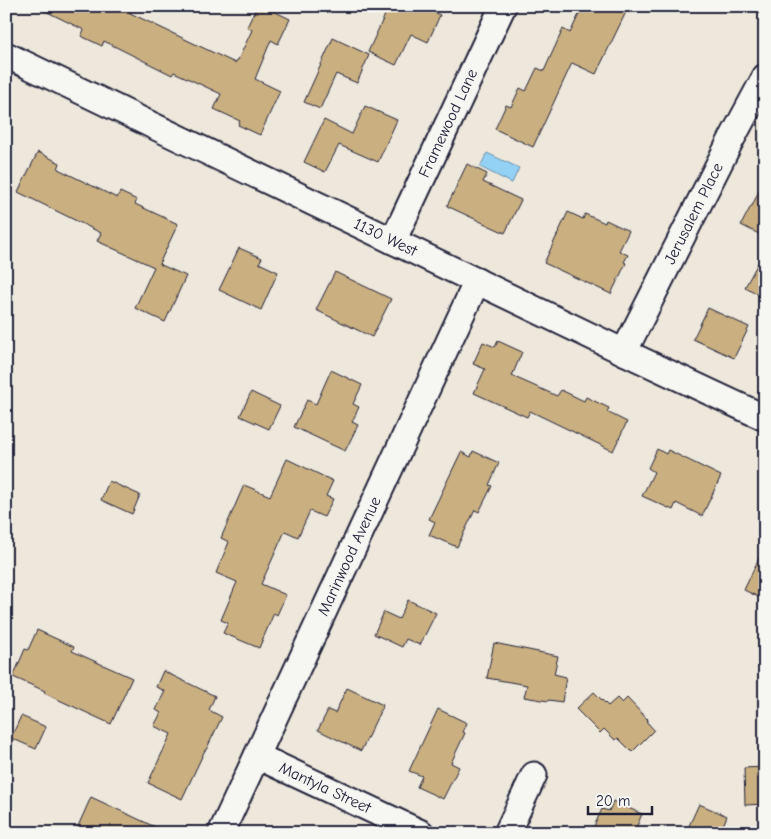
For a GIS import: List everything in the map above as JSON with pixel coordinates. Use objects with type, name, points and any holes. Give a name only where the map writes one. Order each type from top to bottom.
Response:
[{"type":"street","name":"Framewood Lane","points":[[393,240],[503,6]]},
{"type":"street","name":"1130 West","points":[[6,55],[765,418]]},
{"type":"street","name":"Jerusalem Place","points":[[624,352],[765,77]]},
{"type":"street","name":"Marinwood Avenue","points":[[221,833],[477,281]]},
{"type":"street","name":"Mantyla Street","points":[[257,756],[421,833]]},
{"type":"street","points":[[507,833],[534,776]]},
{"type":"water","points":[[487,153],[519,168],[512,183],[480,167]]},
{"type":"building","points":[[35,6],[133,6],[130,13],[235,63],[252,30],[247,27],[257,6],[263,6],[290,19],[278,44],[271,40],[255,79],[280,91],[260,135],[238,125],[240,121],[214,109],[221,94],[174,72],[172,75],[104,41],[102,46],[81,36],[84,30]]},
{"type":"building","points":[[389,6],[420,6],[440,15],[428,42],[411,34],[396,65],[368,52]]},
{"type":"building","points":[[583,6],[613,6],[626,12],[596,74],[572,63],[533,147],[495,129],[506,105],[511,107],[520,88],[526,91],[537,68],[544,71],[563,29],[570,33]]},
{"type":"building","points":[[333,38],[369,55],[357,83],[336,74],[320,109],[304,102]]},
{"type":"building","points":[[365,106],[397,120],[378,162],[339,145],[325,172],[304,162],[324,120],[352,134]]},
{"type":"building","points":[[38,152],[60,163],[58,169],[117,198],[120,192],[137,200],[135,204],[178,224],[159,264],[186,276],[165,322],[135,308],[154,267],[97,241],[101,233],[18,192]]},
{"type":"building","points":[[467,164],[487,174],[483,182],[521,200],[505,233],[447,206]]},
{"type":"building","points":[[765,178],[765,237],[741,225]]},
{"type":"building","points":[[568,212],[583,219],[585,214],[605,223],[606,220],[629,231],[619,251],[628,255],[624,262],[626,263],[611,294],[544,263]]},
{"type":"building","points":[[239,248],[262,258],[259,263],[278,272],[261,310],[219,290]]},
{"type":"building","points":[[765,250],[765,298],[745,287]]},
{"type":"building","points":[[335,272],[391,299],[372,337],[316,310]]},
{"type":"building","points":[[708,308],[749,327],[734,358],[693,339]]},
{"type":"building","points":[[498,341],[522,352],[512,376],[557,396],[561,390],[584,401],[586,397],[609,408],[607,412],[627,422],[613,451],[530,411],[527,417],[474,393],[485,369],[473,364],[483,342],[495,347]]},
{"type":"building","points":[[331,370],[362,385],[353,404],[359,407],[352,422],[358,425],[345,451],[294,427],[307,400],[316,404]]},
{"type":"building","points":[[251,392],[280,406],[269,429],[240,416]]},
{"type":"building","points":[[657,449],[666,454],[668,450],[721,476],[702,516],[676,503],[673,510],[642,496],[654,472],[648,468]]},
{"type":"building","points":[[473,451],[499,463],[489,485],[492,486],[479,512],[475,510],[457,547],[429,535],[435,522],[429,519],[461,452],[471,457]]},
{"type":"building","points":[[287,459],[333,481],[326,496],[333,499],[324,517],[310,511],[298,537],[285,531],[261,584],[286,595],[277,615],[274,613],[259,648],[223,633],[228,623],[221,620],[237,582],[216,573],[229,542],[221,538],[244,485],[270,496]]},
{"type":"building","points":[[109,481],[140,495],[132,514],[101,500]]},
{"type":"building","points":[[765,545],[765,600],[744,590]]},
{"type":"building","points":[[408,600],[436,613],[420,645],[406,639],[402,647],[374,634],[384,612],[399,619]]},
{"type":"building","points":[[37,630],[74,647],[72,651],[132,678],[111,724],[13,677],[25,649],[28,650]]},
{"type":"building","points":[[494,643],[558,656],[554,674],[566,677],[562,702],[524,697],[527,685],[487,678]]},
{"type":"building","points":[[163,671],[215,696],[209,710],[222,717],[182,799],[148,783],[171,734],[154,726],[161,713],[156,710],[165,691],[156,687]]},
{"type":"building","points":[[347,688],[383,705],[361,751],[318,730],[328,710],[335,713]]},
{"type":"building","points":[[594,692],[608,706],[617,698],[622,703],[627,698],[648,720],[646,721],[654,730],[632,752],[618,738],[615,740],[604,729],[600,733],[576,709]]},
{"type":"building","points":[[438,709],[467,723],[463,732],[465,733],[451,763],[459,767],[443,799],[417,787],[422,776],[409,771]]},
{"type":"building","points":[[21,716],[46,727],[36,749],[11,738]]},
{"type":"building","points":[[765,767],[765,804],[745,805],[744,768]]},
{"type":"building","points":[[91,797],[168,833],[75,833]]},
{"type":"building","points":[[613,801],[642,814],[634,833],[591,833],[602,809],[609,811]]},
{"type":"building","points":[[699,804],[727,816],[720,833],[699,833],[688,828]]}]
